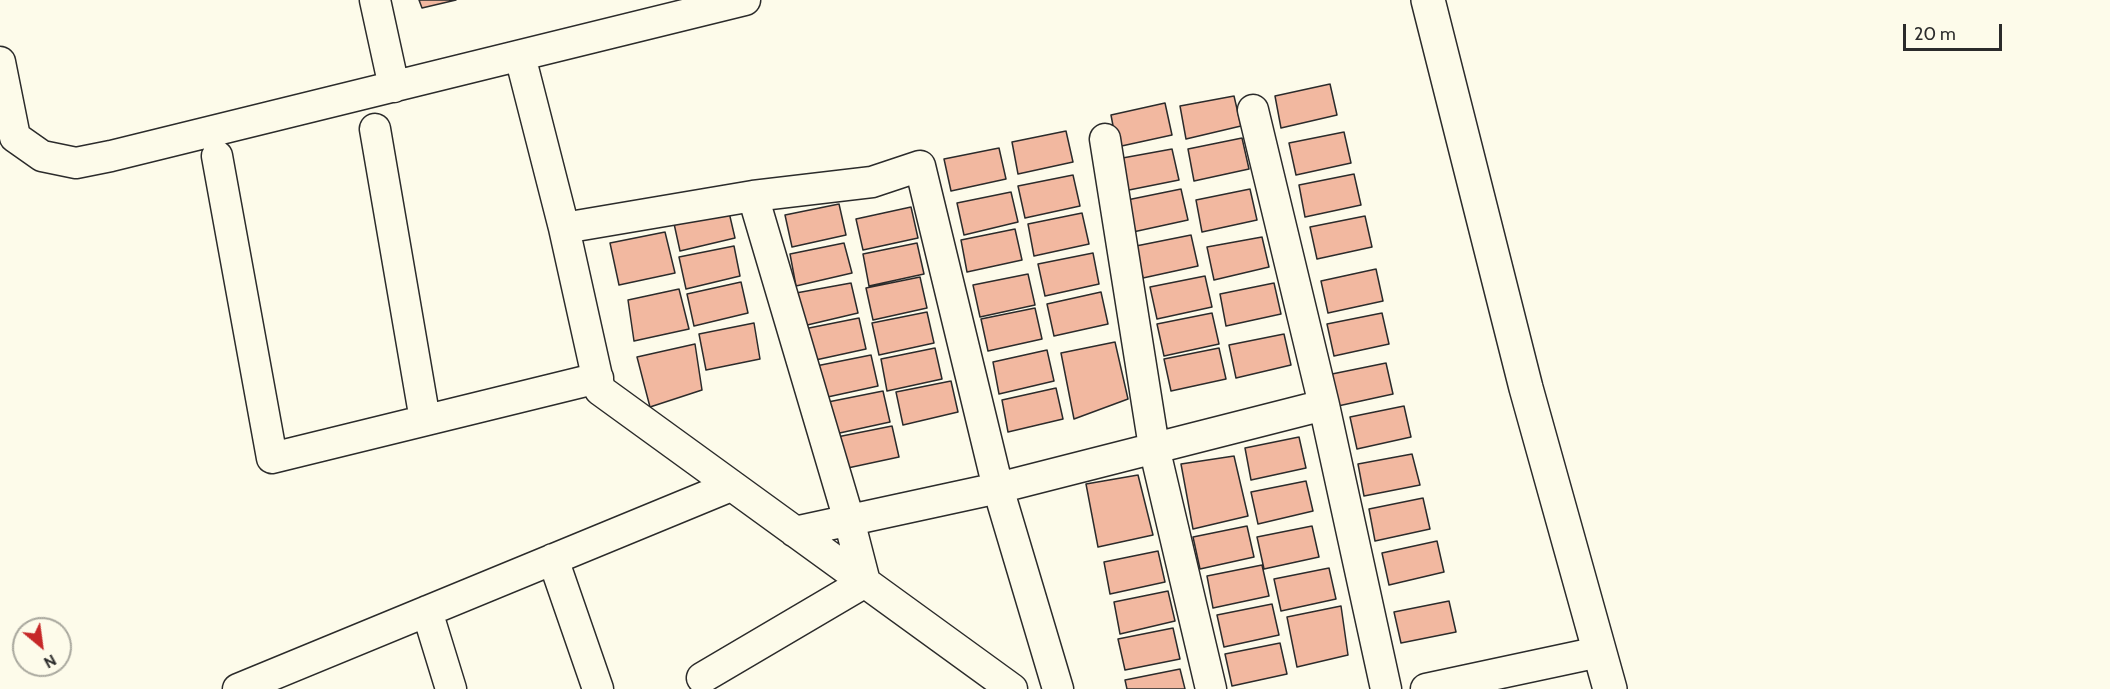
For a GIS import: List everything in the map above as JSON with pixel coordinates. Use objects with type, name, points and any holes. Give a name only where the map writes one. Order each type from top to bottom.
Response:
[{"type":"main road","points":[[1428,0],[1526,388],[1610,689]]},
{"type":"street","points":[[375,0],[394,87]]},
{"type":"street","points":[[0,62],[15,137],[42,156],[76,163],[745,0]]},
{"type":"street","points":[[520,56],[564,228],[600,390],[1012,689]]},
{"type":"street","points":[[1253,110],[1324,405],[1386,689]]},
{"type":"street","points":[[375,129],[425,420]]},
{"type":"street","points":[[1105,139],[1154,447],[1211,689]]},
{"type":"street","points":[[217,156],[272,458],[598,378]]},
{"type":"street","points":[[564,228],[753,196],[872,182],[920,166],[998,488],[1058,689]]},
{"type":"street","points":[[753,196],[849,520],[865,582]]},
{"type":"street","points":[[795,532],[998,488],[1324,405]]},
{"type":"street","points":[[238,689],[731,486]]},
{"type":"street","points":[[554,559],[598,689]]},
{"type":"street","points":[[702,678],[865,582]]},
{"type":"street","points":[[427,611],[451,689]]},
{"type":"street","points":[[1426,689],[1599,652]]},
{"type":"building","points":[[419,0],[456,0],[422,8]]},
{"type":"building","points":[[1330,84],[1337,115],[1281,128],[1275,96]]},
{"type":"building","points":[[1234,96],[1241,126],[1186,139],[1180,106]]},
{"type":"building","points":[[1165,103],[1172,135],[1117,147],[1111,115]]},
{"type":"building","points":[[1066,131],[1073,162],[1018,174],[1012,142]]},
{"type":"building","points":[[1344,132],[1351,163],[1296,175],[1289,143]]},
{"type":"building","points":[[1242,138],[1249,169],[1194,181],[1188,149]]},
{"type":"building","points":[[999,148],[1006,179],[951,191],[944,159]]},
{"type":"building","points":[[1172,149],[1179,180],[1124,191],[1117,159]]},
{"type":"building","points":[[1354,174],[1361,205],[1305,217],[1299,185]]},
{"type":"building","points":[[1073,175],[1080,206],[1025,218],[1018,186]]},
{"type":"building","points":[[1181,189],[1188,220],[1133,232],[1127,200]]},
{"type":"building","points":[[1250,189],[1257,220],[1202,232],[1196,200]]},
{"type":"building","points":[[1011,192],[1018,222],[964,235],[957,203]]},
{"type":"building","points":[[839,204],[846,235],[792,247],[785,215]]},
{"type":"building","points":[[911,207],[918,238],[863,250],[856,219]]},
{"type":"building","points":[[728,208],[735,238],[680,251],[673,219]]},
{"type":"building","points":[[1082,213],[1089,244],[1034,256],[1028,224]]},
{"type":"building","points":[[1365,216],[1372,247],[1317,259],[1310,227]]},
{"type":"building","points":[[1015,229],[1022,260],[967,272],[961,240]]},
{"type":"building","points":[[665,232],[675,273],[619,285],[610,243]]},
{"type":"building","points":[[1191,235],[1198,266],[1143,278],[1136,246]]},
{"type":"building","points":[[1262,237],[1269,267],[1214,280],[1207,247]]},
{"type":"building","points":[[844,243],[852,273],[796,286],[790,254]]},
{"type":"building","points":[[917,243],[924,274],[869,286],[863,254]]},
{"type":"building","points":[[734,246],[740,276],[686,289],[679,257]]},
{"type":"building","points":[[1093,253],[1099,284],[1045,296],[1038,264]]},
{"type":"building","points":[[1376,269],[1383,301],[1328,313],[1321,281]]},
{"type":"building","points":[[1028,274],[1035,305],[980,317],[973,285]]},
{"type":"building","points":[[1205,276],[1212,307],[1157,319],[1150,287]]},
{"type":"building","points":[[920,277],[927,308],[873,320],[866,288]]},
{"type":"building","points":[[741,282],[748,313],[694,326],[687,294]]},
{"type":"building","points":[[851,283],[858,313],[803,326],[796,293]]},
{"type":"building","points":[[1274,283],[1281,314],[1226,326],[1220,294]]},
{"type":"building","points":[[679,289],[689,329],[634,341],[628,300]]},
{"type":"building","points":[[1101,292],[1108,324],[1054,336],[1047,304]]},
{"type":"building","points":[[1035,308],[1042,339],[988,351],[981,319]]},
{"type":"building","points":[[927,312],[934,343],[879,355],[872,323]]},
{"type":"building","points":[[1212,313],[1219,344],[1164,356],[1157,324]]},
{"type":"building","points":[[1382,313],[1389,344],[1334,356],[1327,324]]},
{"type":"building","points":[[859,318],[866,349],[811,361],[804,329]]},
{"type":"building","points":[[754,323],[760,359],[706,370],[699,334]]},
{"type":"building","points":[[1284,334],[1291,365],[1236,378],[1229,345]]},
{"type":"building","points":[[1115,342],[1128,399],[1074,419],[1061,353]]},
{"type":"building","points":[[695,344],[702,390],[650,407],[637,357]]},
{"type":"building","points":[[935,348],[942,379],[887,391],[881,359]]},
{"type":"building","points":[[1219,348],[1226,379],[1171,391],[1164,359]]},
{"type":"building","points":[[1047,350],[1054,381],[999,394],[993,362]]},
{"type":"building","points":[[871,355],[878,386],[823,398],[816,366]]},
{"type":"building","points":[[1386,363],[1393,394],[1338,406],[1332,374]]},
{"type":"building","points":[[951,381],[958,412],[903,425],[896,392]]},
{"type":"building","points":[[1056,388],[1063,419],[1008,432],[1002,400]]},
{"type":"building","points":[[883,391],[890,422],[835,434],[828,402]]},
{"type":"building","points":[[1404,406],[1411,437],[1357,449],[1350,417]]},
{"type":"building","points":[[892,426],[899,457],[843,469],[837,437]]},
{"type":"building","points":[[1299,437],[1306,468],[1251,480],[1245,448]]},
{"type":"building","points":[[1412,454],[1420,485],[1364,496],[1358,464]]},
{"type":"building","points":[[1234,456],[1248,516],[1193,529],[1181,464]]},
{"type":"building","points":[[1138,475],[1153,535],[1098,547],[1086,484]]},
{"type":"building","points":[[1306,481],[1313,511],[1258,524],[1251,492]]},
{"type":"building","points":[[1423,498],[1430,529],[1375,541],[1369,509]]},
{"type":"building","points":[[1247,526],[1254,557],[1200,569],[1193,537]]},
{"type":"building","points":[[1312,526],[1319,557],[1264,569],[1257,537]]},
{"type":"building","points":[[1437,541],[1444,572],[1389,585],[1382,553]]},
{"type":"building","points":[[1158,551],[1165,582],[1110,594],[1104,562]]},
{"type":"building","points":[[1262,565],[1269,596],[1213,608],[1207,576]]},
{"type":"building","points":[[1329,568],[1336,599],[1281,611],[1274,579]]},
{"type":"building","points":[[1168,591],[1175,621],[1120,634],[1114,602]]},
{"type":"building","points":[[1449,601],[1456,632],[1401,643],[1394,612]]},
{"type":"building","points":[[1272,604],[1279,635],[1224,647],[1217,615]]},
{"type":"building","points":[[1341,606],[1348,655],[1297,667],[1287,617]]},
{"type":"building","points":[[1173,628],[1180,659],[1125,670],[1118,639]]},
{"type":"building","points":[[1280,643],[1287,674],[1232,686],[1225,654]]},
{"type":"building","points":[[1180,669],[1185,689],[1127,689],[1125,680]]}]
